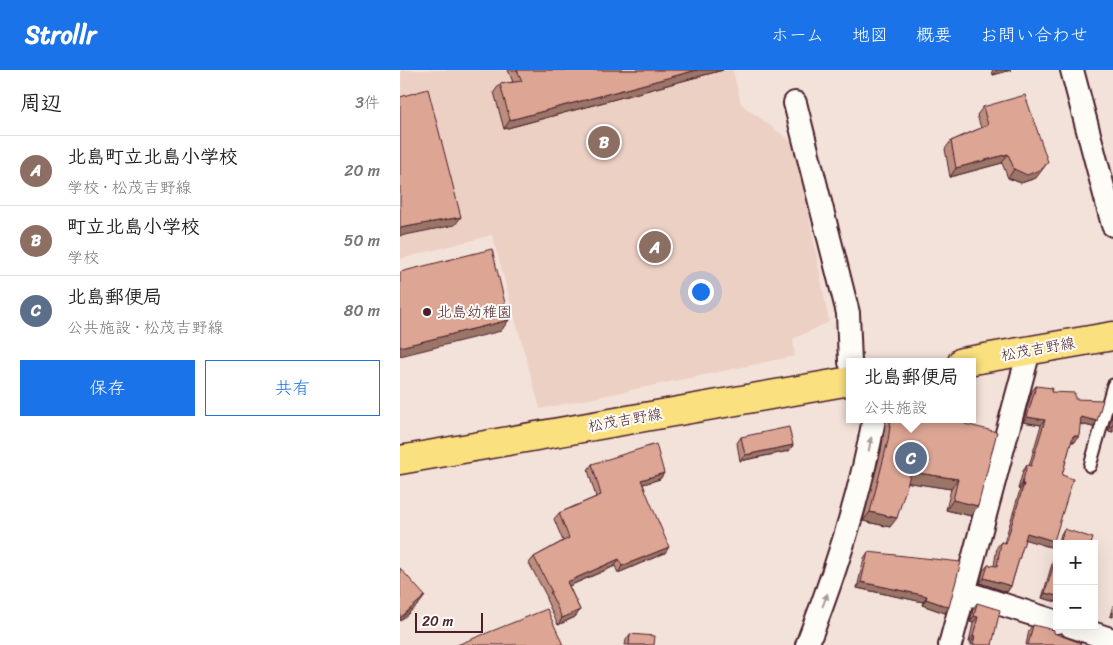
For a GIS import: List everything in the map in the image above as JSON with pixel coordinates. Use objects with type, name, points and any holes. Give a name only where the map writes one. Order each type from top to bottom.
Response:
[{"type":"main road","name":"松茂吉野線","points":[[976,360],[1110,341]]},
{"type":"main road","name":"松茂吉野線","points":[[400,460],[846,382]]},
{"type":"street","points":[[1072,70],[1113,225]]},
{"type":"street","points":[[795,103],[848,313],[850,358]]},
{"type":"street","points":[[950,645],[1029,351]]},
{"type":"street","points":[[807,645],[833,577],[850,525],[867,458],[873,423]]},
{"type":"street","points":[[964,592],[1053,621]]},
{"type":"street","points":[[1083,630],[1113,640]]},
{"type":"lane","points":[[1090,466],[1113,385]]},
{"type":"shaded area","points":[[401,70],[733,70],[741,104],[796,145],[829,322],[793,339],[795,356],[540,409],[492,235],[400,259]]},
{"type":"building","points":[[517,70],[697,70],[510,120],[500,84],[522,81]]},
{"type":"building","points":[[428,89],[461,217],[400,228],[400,97]]},
{"type":"building","points":[[1025,95],[1048,162],[1042,169],[1027,175],[1014,169],[1008,154],[956,168],[951,141],[988,125],[983,107]]},
{"type":"building","points":[[492,249],[509,320],[400,347],[400,272]]},
{"type":"building","points":[[1036,386],[1052,388],[1051,392],[1075,393],[1075,399],[1103,400],[1097,421],[1081,417],[1079,436],[1073,436],[1062,475],[1073,479],[1054,540],[1027,533],[1011,586],[984,578],[988,565],[997,566],[1001,542],[1006,543],[1024,484],[1022,484],[1027,465],[1031,466],[1045,420],[1027,417]]},
{"type":"building","points":[[890,423],[965,423],[997,432],[978,506],[953,500],[958,479],[911,472],[897,518],[870,512],[888,441]]},
{"type":"building","points":[[789,427],[793,445],[745,455],[741,437]]},
{"type":"building","points":[[656,444],[664,473],[641,480],[669,547],[622,566],[619,559],[567,582],[580,610],[562,618],[550,592],[552,592],[534,557],[569,538],[559,513],[601,495],[592,464]]},
{"type":"building","points":[[1064,529],[1093,538],[1092,540],[1061,540]]},
{"type":"building","points":[[868,552],[961,562],[949,607],[926,599],[927,596],[861,582]]},
{"type":"building","points":[[1053,567],[1053,595],[1045,593]]},
{"type":"building","points":[[400,568],[425,596],[400,618]]},
{"type":"building","points":[[977,603],[1000,610],[992,645],[973,645],[975,637],[973,636],[978,617],[974,616]]},
{"type":"building","points":[[547,609],[563,645],[457,645]]},
{"type":"building","points":[[1033,625],[1054,630],[1054,633],[1081,643],[1080,645],[1028,645]]},
{"type":"building","points":[[630,634],[655,636],[654,645],[629,645]]},
{"type":"place","name":"町立北島小学校","points":[[604,142]]},
{"type":"place","name":"北島町立北島小学校","points":[[655,247]]},
{"type":"place","name":"北島幼稚園","points":[[427,312]]},
{"type":"place","name":"北島郵便局","points":[[911,458]]}]
